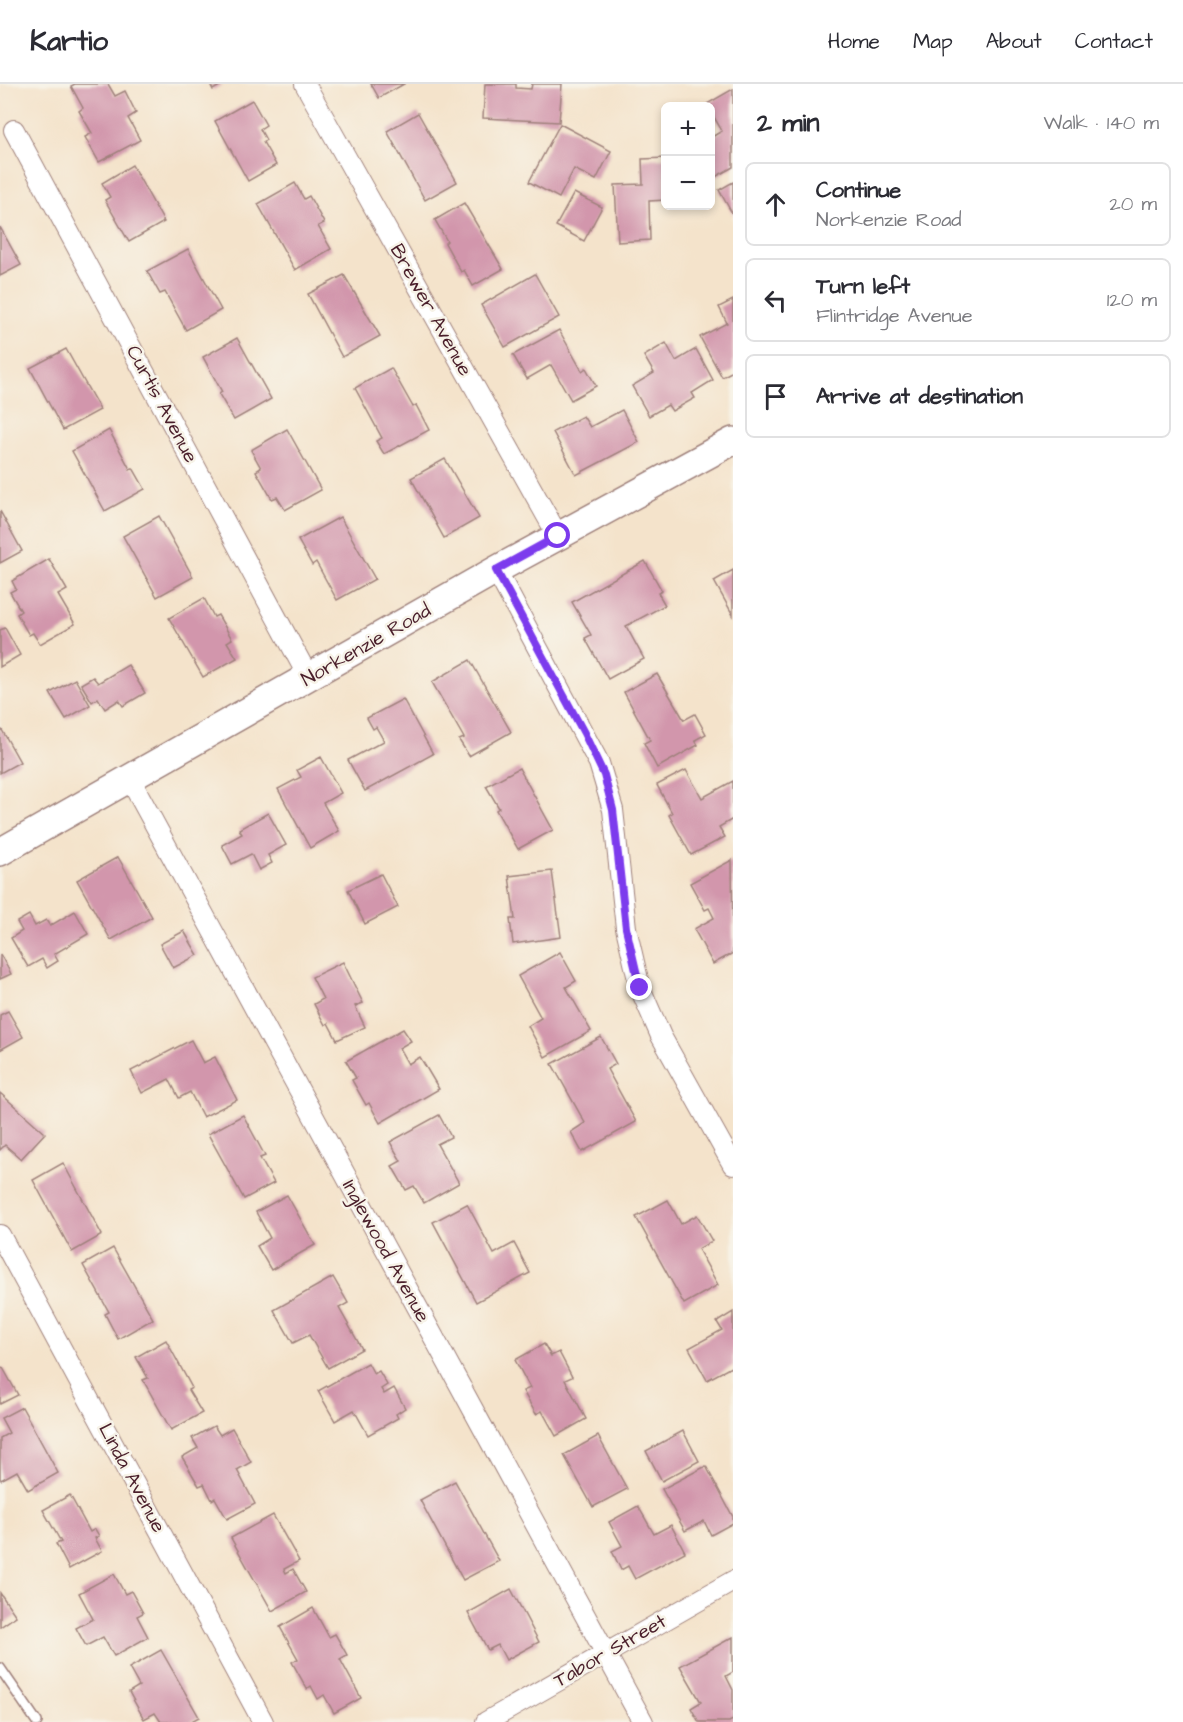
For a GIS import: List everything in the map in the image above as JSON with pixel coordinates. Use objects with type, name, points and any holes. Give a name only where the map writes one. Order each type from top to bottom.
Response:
[{"type":"street","name":"Brewer Avenue","points":[[305,84],[558,536]]},
{"type":"street","name":"Curtis Avenue","points":[[14,130],[309,678]]},
{"type":"street","name":"Norkenzie Road","points":[[0,852],[496,570],[733,441]]},
{"type":"street","points":[[496,570],[601,769],[613,810],[626,928],[640,988],[661,1036],[733,1165]]},
{"type":"street","name":"Inglewood Avenue","points":[[130,779],[643,1722]]},
{"type":"street","name":"Linda Avenue","points":[[0,1235],[263,1722]]},
{"type":"street","name":"Tabor Street","points":[[486,1722],[733,1581]]},
{"type":"lane","points":[[0,1668],[37,1722]]},
{"type":"building","points":[[108,84],[115,96],[125,91],[136,113],[128,118],[140,140],[99,162],[85,137],[92,133],[79,111],[83,108],[71,86]]},
{"type":"building","points":[[210,84],[223,84],[213,90]]},
{"type":"building","points":[[371,84],[404,84],[379,98]]},
{"type":"building","points":[[485,84],[516,84],[516,88],[531,89],[532,84],[562,84],[559,122],[483,118]]},
{"type":"building","points":[[733,89],[733,167],[715,177],[715,135],[722,131],[715,119],[715,102],[710,102]]},
{"type":"building","points":[[252,100],[266,125],[260,129],[266,140],[263,142],[276,165],[248,181],[215,121]]},
{"type":"building","points":[[418,113],[457,182],[425,200],[387,131]]},
{"type":"building","points":[[560,124],[611,151],[596,180],[574,169],[559,198],[529,182]]},
{"type":"building","points":[[661,158],[661,200],[649,201],[650,240],[618,242],[615,185],[643,184],[642,159]]},
{"type":"building","points":[[132,165],[164,222],[129,242],[105,200],[110,197],[102,183]]},
{"type":"building","points":[[733,182],[733,215],[719,190]]},
{"type":"building","points":[[295,183],[304,199],[309,196],[324,223],[318,226],[331,249],[295,270],[258,204]]},
{"type":"building","points":[[574,193],[602,207],[584,241],[556,226]]},
{"type":"building","points":[[464,203],[503,269],[473,286],[464,270],[461,272],[435,220]]},
{"type":"building","points":[[0,227],[21,265],[0,276]]},
{"type":"building","points":[[188,249],[221,310],[186,330],[165,292],[160,294],[147,271]]},
{"type":"building","points":[[535,274],[559,317],[505,347],[481,305]]},
{"type":"building","points":[[344,275],[380,336],[342,357],[308,294]]},
{"type":"building","points":[[733,300],[733,371],[722,377],[700,337],[727,323],[719,307]]},
{"type":"building","points":[[559,330],[582,371],[586,368],[596,386],[571,400],[551,365],[527,379],[513,355]]},
{"type":"building","points":[[237,338],[271,399],[234,420],[219,394],[222,392],[203,357]]},
{"type":"building","points":[[666,343],[676,361],[696,349],[713,380],[692,393],[695,398],[672,411],[668,405],[649,416],[632,386],[654,373],[644,356]]},
{"type":"building","points":[[66,349],[100,410],[63,430],[30,368]]},
{"type":"building","points":[[391,368],[413,407],[416,405],[429,430],[384,454],[376,441],[382,438],[355,388]]},
{"type":"building","points":[[622,410],[639,442],[576,475],[553,432],[583,416],[590,427]]},
{"type":"building","points":[[287,429],[321,490],[285,510],[277,497],[272,499],[256,471],[261,468],[251,450]]},
{"type":"building","points":[[109,430],[130,469],[133,468],[145,489],[105,511],[72,451]]},
{"type":"building","points":[[445,459],[479,518],[444,538],[411,478]]},
{"type":"building","points":[[0,511],[22,551],[0,563]]},
{"type":"building","points":[[159,516],[193,577],[157,597],[123,536]]},
{"type":"building","points":[[340,517],[375,579],[337,600],[316,562],[312,565],[298,540]]},
{"type":"building","points":[[49,559],[67,590],[58,595],[75,624],[40,644],[33,633],[29,635],[17,614],[21,611],[10,592],[16,589],[12,581]]},
{"type":"building","points":[[645,561],[662,591],[658,593],[665,605],[626,626],[644,659],[608,679],[585,638],[591,635],[572,602]]},
{"type":"building","points":[[733,570],[733,615],[714,581]]},
{"type":"building","points":[[204,598],[214,617],[218,615],[232,639],[227,642],[237,658],[203,677],[169,618]]},
{"type":"building","points":[[5,628],[20,655],[0,667],[0,630]]},
{"type":"building","points":[[470,660],[511,732],[469,756],[459,740],[464,738],[432,682]]},
{"type":"building","points":[[128,665],[145,693],[123,706],[119,700],[105,709],[98,698],[92,702],[81,684],[93,677],[98,683]]},
{"type":"building","points":[[657,674],[684,720],[695,714],[706,734],[695,740],[698,745],[657,768],[644,743],[650,740],[624,692]]},
{"type":"building","points":[[75,679],[90,705],[66,719],[50,693]]},
{"type":"building","points":[[403,699],[433,754],[365,791],[348,760],[384,741],[376,727],[373,729],[367,718]]},
{"type":"building","points":[[2,730],[20,762],[0,773],[0,731]]},
{"type":"building","points":[[321,757],[341,793],[323,803],[339,831],[310,848],[278,789],[301,777],[297,770]]},
{"type":"building","points":[[519,768],[553,830],[518,849],[496,810],[499,808],[486,786]]},
{"type":"building","points":[[686,770],[702,798],[733,781],[733,819],[719,827],[725,837],[691,855],[669,815],[672,813],[657,785]]},
{"type":"building","points":[[268,813],[286,845],[268,855],[272,863],[259,870],[251,854],[232,864],[222,845],[242,834],[239,829]]},
{"type":"building","points":[[118,857],[152,917],[111,940],[77,880]]},
{"type":"building","points":[[732,860],[733,953],[713,964],[694,929],[714,918],[709,908],[705,910],[690,883]]},
{"type":"building","points":[[552,871],[561,937],[513,944],[510,919],[515,919],[509,876]]},
{"type":"building","points":[[381,874],[398,907],[365,924],[348,890]]},
{"type":"building","points":[[75,911],[88,934],[54,954],[58,961],[47,968],[42,959],[28,967],[11,938],[22,931],[17,922],[29,915],[35,926],[46,920],[50,926]]},
{"type":"building","points":[[184,931],[198,955],[173,968],[160,944]]},
{"type":"building","points":[[560,952],[576,981],[566,987],[591,1031],[545,1057],[528,1026],[541,1018],[518,976]]},
{"type":"building","points":[[0,954],[11,974],[0,979]]},
{"type":"building","points":[[343,962],[363,1003],[355,1006],[365,1027],[337,1040],[328,1023],[325,1025],[314,1004],[323,999],[312,977]]},
{"type":"building","points":[[8,1011],[23,1037],[0,1050],[0,1015]]},
{"type":"building","points":[[403,1029],[411,1041],[399,1048],[408,1064],[420,1057],[439,1089],[380,1123],[369,1103],[366,1105],[352,1080],[356,1078],[346,1061]]},
{"type":"building","points":[[601,1037],[616,1064],[607,1069],[636,1122],[582,1152],[571,1132],[585,1123],[552,1064]]},
{"type":"building","points":[[191,1040],[203,1063],[215,1057],[237,1100],[203,1117],[190,1092],[179,1098],[169,1079],[142,1093],[131,1071]]},
{"type":"building","points":[[0,1093],[45,1133],[21,1159],[5,1145],[0,1150]]},
{"type":"building","points":[[243,1115],[265,1156],[260,1158],[274,1183],[244,1199],[208,1134]]},
{"type":"building","points":[[439,1115],[451,1137],[437,1144],[459,1183],[424,1203],[414,1186],[406,1190],[392,1166],[401,1161],[390,1142]]},
{"type":"building","points":[[63,1163],[102,1235],[72,1252],[33,1180]]},
{"type":"building","points":[[287,1195],[315,1245],[271,1270],[257,1246],[270,1238],[256,1212]]},
{"type":"building","points":[[668,1200],[681,1224],[697,1215],[712,1241],[698,1249],[718,1285],[684,1304],[636,1217]]},
{"type":"building","points":[[467,1204],[494,1254],[514,1243],[530,1273],[476,1302],[433,1222]]},
{"type":"building","points":[[113,1248],[153,1319],[118,1339],[105,1314],[109,1312],[83,1265]]},
{"type":"building","points":[[333,1277],[348,1303],[339,1308],[362,1349],[328,1368],[309,1335],[293,1343],[274,1310]]},
{"type":"building","points":[[733,1312],[733,1366],[707,1380],[689,1348],[722,1330],[717,1322]]},
{"type":"building","points":[[166,1340],[192,1388],[188,1390],[202,1413],[171,1430],[143,1380],[148,1378],[136,1357]]},
{"type":"building","points":[[544,1344],[551,1356],[559,1352],[572,1377],[565,1380],[586,1419],[556,1436],[542,1411],[536,1414],[523,1391],[530,1388],[515,1360]]},
{"type":"building","points":[[368,1363],[374,1374],[379,1371],[387,1385],[381,1389],[384,1394],[394,1388],[405,1408],[396,1414],[398,1418],[368,1435],[354,1410],[335,1421],[318,1391]]},
{"type":"building","points":[[3,1368],[18,1395],[0,1404],[0,1370]]},
{"type":"building","points":[[22,1407],[58,1473],[28,1490],[17,1471],[1,1480],[0,1478],[0,1438],[9,1433],[1,1418]]},
{"type":"building","points":[[214,1426],[220,1435],[232,1428],[251,1462],[237,1470],[255,1504],[227,1519],[215,1498],[212,1500],[204,1484],[199,1486],[182,1457],[198,1448],[192,1438]]},
{"type":"building","points":[[683,1431],[699,1461],[662,1481],[646,1451]]},
{"type":"building","points":[[598,1436],[627,1489],[593,1507],[564,1455]]},
{"type":"building","points":[[706,1466],[733,1517],[733,1523],[711,1535],[704,1521],[685,1531],[662,1489]]},
{"type":"building","points":[[455,1481],[499,1561],[463,1580],[420,1500]]},
{"type":"building","points":[[70,1495],[90,1532],[95,1529],[99,1536],[95,1538],[102,1551],[69,1569],[56,1544],[61,1542],[43,1510]]},
{"type":"building","points":[[638,1506],[654,1534],[671,1525],[685,1552],[635,1579],[628,1566],[621,1570],[612,1551],[622,1546],[609,1522]]},
{"type":"building","points":[[273,1515],[299,1561],[284,1569],[286,1573],[293,1569],[306,1592],[272,1611],[231,1538]]},
{"type":"building","points":[[114,1574],[125,1594],[131,1591],[143,1613],[137,1616],[148,1637],[114,1656],[103,1637],[86,1646],[76,1628],[93,1619],[79,1593]]},
{"type":"building","points":[[511,1589],[539,1642],[506,1660],[498,1645],[488,1650],[468,1613]]},
{"type":"building","points":[[0,1593],[16,1616],[0,1627]]},
{"type":"building","points":[[313,1608],[329,1637],[335,1634],[347,1655],[340,1659],[361,1698],[334,1713],[324,1695],[318,1699],[311,1686],[307,1689],[292,1662],[298,1659],[280,1627]]},
{"type":"building","points":[[733,1637],[733,1672],[726,1676],[733,1690],[733,1720],[699,1722],[691,1708],[701,1702],[680,1666]]},
{"type":"building","points":[[161,1650],[199,1717],[190,1722],[161,1722],[155,1713],[144,1719],[129,1692],[139,1686],[129,1668]]},
{"type":"route","points":[[558,536],[496,570],[584,733],[604,775],[613,810],[626,928],[640,988]]}]
